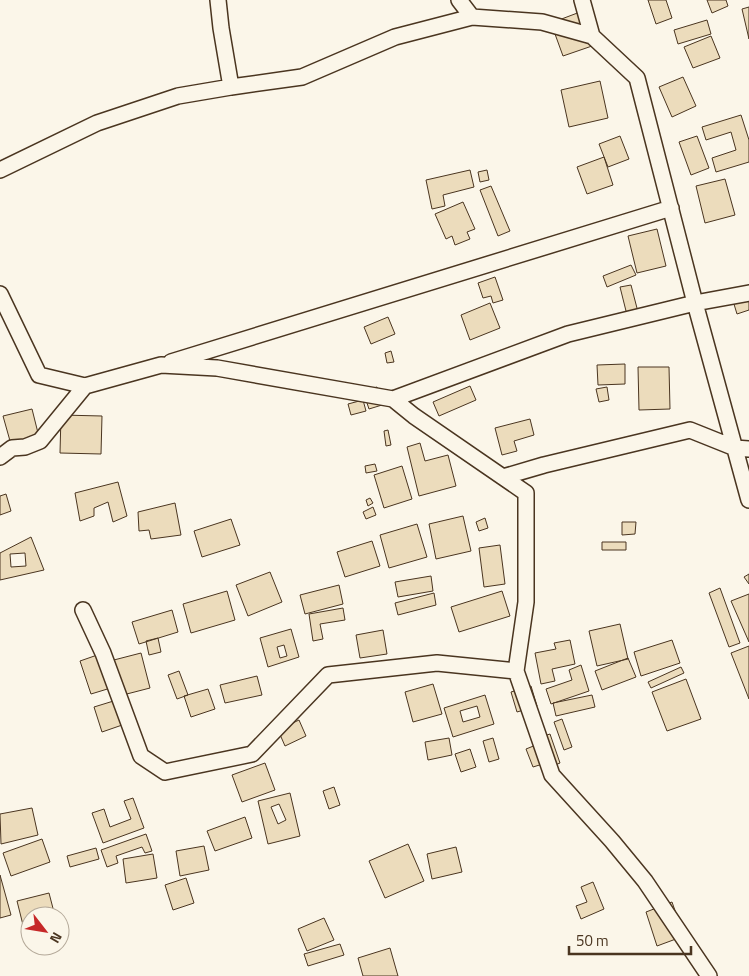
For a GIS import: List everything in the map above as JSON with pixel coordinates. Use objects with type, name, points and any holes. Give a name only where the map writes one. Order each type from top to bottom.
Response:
[{"type":"street","points":[[218,0],[231,87]]},
{"type":"street","points":[[459,0],[472,17]]},
{"type":"street","points":[[582,0],[592,36]]},
{"type":"street","points":[[0,170],[97,123],[178,96],[302,77],[395,36],[472,17],[542,22],[592,36],[637,78],[695,303],[742,449],[749,500]]},
{"type":"street","points":[[0,294],[39,376],[85,386],[160,365],[671,208]]},
{"type":"street","points":[[393,399],[568,334],[695,303],[749,293]]},
{"type":"street","points":[[160,365],[217,368],[393,399],[414,416],[526,493],[526,602],[516,671],[552,775],[612,841],[645,881],[709,976]]},
{"type":"street","points":[[0,457],[12,448],[25,447],[40,441],[85,386]]},
{"type":"street","points":[[503,477],[544,465],[690,430],[742,449]]},
{"type":"street","points":[[83,610],[104,654],[141,756],[165,772],[252,754],[328,675],[437,663],[516,671]]},
{"type":"building","points":[[648,0],[666,0],[672,18],[656,24]]},
{"type":"building","points":[[707,0],[726,0],[728,6],[712,13]]},
{"type":"building","points":[[749,7],[749,39],[742,9]]},
{"type":"building","points":[[580,12],[592,46],[563,56],[551,23]]},
{"type":"building","points":[[707,20],[711,34],[678,44],[674,30]]},
{"type":"building","points":[[711,36],[720,58],[693,68],[684,47]]},
{"type":"building","points":[[683,77],[696,106],[672,117],[659,87]]},
{"type":"building","points":[[600,81],[608,118],[569,127],[561,90]]},
{"type":"building","points":[[741,115],[749,140],[749,162],[716,172],[712,158],[736,150],[731,132],[706,140],[702,127]]},
{"type":"building","points":[[620,136],[629,159],[608,167],[599,144]]},
{"type":"building","points":[[697,136],[709,168],[691,175],[679,142]]},
{"type":"building","points":[[604,157],[613,185],[587,194],[577,167]]},
{"type":"building","points":[[470,170],[474,187],[443,195],[445,206],[432,209],[426,180]]},
{"type":"building","points":[[487,170],[489,180],[480,182],[478,172]]},
{"type":"building","points":[[725,179],[735,215],[705,223],[696,186]]},
{"type":"building","points":[[491,186],[510,231],[498,236],[480,190]]},
{"type":"building","points":[[463,202],[475,229],[467,232],[470,239],[455,245],[452,236],[446,239],[435,214]]},
{"type":"building","points":[[657,229],[666,266],[637,273],[628,236]]},
{"type":"building","points":[[631,265],[636,275],[607,287],[603,276]]},
{"type":"building","points":[[495,277],[503,300],[493,303],[491,296],[483,298],[478,283]]},
{"type":"building","points":[[631,285],[638,312],[627,315],[620,287]]},
{"type":"building","points":[[749,285],[749,310],[737,314],[730,291]]},
{"type":"building","points":[[490,303],[500,328],[470,340],[461,315]]},
{"type":"building","points":[[388,317],[395,334],[371,344],[364,327]]},
{"type":"building","points":[[391,351],[394,362],[387,363],[385,353]]},
{"type":"building","points":[[625,364],[625,384],[598,385],[597,365]]},
{"type":"building","points":[[638,367],[669,367],[670,409],[639,410]]},
{"type":"building","points":[[470,386],[476,400],[439,416],[433,402]]},
{"type":"building","points":[[377,387],[382,405],[369,409],[363,391]]},
{"type":"building","points":[[607,387],[609,400],[599,402],[596,389]]},
{"type":"building","points":[[363,400],[366,411],[351,415],[348,404]]},
{"type":"building","points":[[32,409],[40,441],[12,448],[3,416]]},
{"type":"building","points":[[61,415],[102,416],[101,454],[60,453]]},
{"type":"building","points":[[530,419],[534,435],[514,441],[517,451],[502,455],[495,428]]},
{"type":"building","points":[[388,430],[391,445],[386,446],[384,431]]},
{"type":"building","points":[[420,443],[425,461],[448,455],[456,486],[419,496],[407,447]]},
{"type":"building","points":[[375,464],[377,471],[366,473],[365,466]]},
{"type":"building","points":[[402,466],[412,499],[384,508],[374,475]]},
{"type":"building","points":[[118,482],[127,516],[113,522],[108,502],[94,508],[94,516],[80,521],[75,493]]},
{"type":"building","points":[[6,494],[11,511],[0,515],[0,496]]},
{"type":"building","points":[[370,498],[373,503],[368,506],[366,500]]},
{"type":"building","points":[[175,503],[181,535],[151,539],[149,530],[139,531],[138,512]]},
{"type":"building","points":[[373,507],[376,515],[366,519],[363,512]]},
{"type":"building","points":[[463,516],[471,551],[436,559],[429,524]]},
{"type":"building","points":[[485,518],[488,528],[479,531],[476,522]]},
{"type":"building","points":[[231,519],[240,545],[202,557],[194,531]]},
{"type":"building","points":[[622,522],[636,522],[635,534],[622,535]]},
{"type":"building","points":[[417,524],[427,557],[389,568],[380,535]]},
{"type":"building","points":[[31,537],[44,570],[0,580],[0,553]],"holes":[[[25,553],[26,566],[11,567],[10,554]]]},
{"type":"building","points":[[372,541],[380,566],[345,577],[337,552]]},
{"type":"building","points":[[602,542],[626,542],[626,550],[602,550]]},
{"type":"building","points":[[500,545],[505,584],[484,587],[479,548]]},
{"type":"building","points":[[270,572],[282,602],[248,616],[236,585]]},
{"type":"building","points":[[749,574],[749,584],[744,577]]},
{"type":"building","points":[[431,576],[433,591],[398,597],[395,582]]},
{"type":"building","points":[[339,585],[343,604],[305,614],[300,595]]},
{"type":"building","points":[[720,588],[740,643],[729,647],[709,593]]},
{"type":"building","points":[[227,591],[235,620],[191,633],[183,604]]},
{"type":"building","points":[[502,591],[510,616],[459,632],[451,607]]},
{"type":"building","points":[[434,593],[436,605],[398,615],[395,603]]},
{"type":"building","points":[[749,594],[749,642],[731,601]]},
{"type":"building","points":[[343,608],[345,620],[320,624],[323,639],[313,641],[309,614]]},
{"type":"building","points":[[172,610],[178,632],[139,644],[132,622]]},
{"type":"building","points":[[620,624],[628,659],[597,666],[589,631]]},
{"type":"building","points":[[291,629],[299,657],[268,667],[260,638]],"holes":[[[284,645],[287,656],[280,658],[277,647]]]},
{"type":"building","points":[[383,630],[387,654],[360,658],[356,635]]},
{"type":"building","points":[[158,638],[161,652],[149,655],[146,641]]},
{"type":"building","points":[[570,640],[575,664],[552,669],[555,681],[541,684],[535,653],[556,649],[554,643]]},
{"type":"building","points":[[672,640],[680,663],[641,676],[634,652]]},
{"type":"building","points":[[749,646],[749,699],[731,653]]},
{"type":"building","points":[[103,653],[114,687],[91,694],[80,661]]},
{"type":"building","points":[[141,653],[150,688],[119,696],[110,661]]},
{"type":"building","points":[[628,658],[636,677],[602,690],[595,671]]},
{"type":"building","points":[[581,665],[589,691],[551,704],[546,689],[572,680],[569,670]]},
{"type":"building","points":[[681,667],[684,673],[651,688],[648,682]]},
{"type":"building","points":[[179,671],[188,695],[177,699],[168,675]]},
{"type":"building","points":[[257,676],[262,695],[225,703],[220,685]]},
{"type":"building","points":[[686,679],[701,719],[667,731],[652,692]]},
{"type":"building","points":[[433,684],[442,714],[413,722],[405,692]]},
{"type":"building","points":[[531,686],[537,706],[517,712],[511,692]]},
{"type":"building","points":[[208,689],[215,709],[191,717],[184,696]]},
{"type":"building","points":[[485,695],[494,724],[453,737],[444,708]],"holes":[[[477,706],[480,717],[463,722],[460,711]]]},
{"type":"building","points":[[592,695],[595,707],[556,716],[553,703]]},
{"type":"building","points":[[120,699],[128,723],[102,732],[94,707]]},
{"type":"building","points":[[562,719],[572,747],[564,750],[554,722]]},
{"type":"building","points":[[299,720],[306,736],[285,746],[278,730]]},
{"type":"building","points":[[550,734],[560,763],[548,768],[546,763],[533,767],[526,749],[536,745],[535,739]]},
{"type":"building","points":[[449,738],[452,755],[428,760],[425,742]]},
{"type":"building","points":[[493,738],[499,759],[489,762],[483,741]]},
{"type":"building","points":[[470,749],[476,767],[461,772],[455,754]]},
{"type":"building","points":[[265,763],[275,790],[242,802],[232,775]]},
{"type":"building","points":[[334,787],[340,805],[329,809],[323,791]]},
{"type":"building","points":[[290,793],[300,836],[268,844],[258,801]],"holes":[[[279,804],[286,820],[278,824],[271,807]]]},
{"type":"building","points":[[133,798],[144,828],[103,843],[92,813],[104,809],[110,827],[131,819],[124,801]]},
{"type":"building","points":[[32,808],[38,835],[1,844],[0,814]]},
{"type":"building","points":[[245,817],[252,838],[215,851],[207,831]]},
{"type":"building","points":[[146,834],[152,851],[145,853],[142,847],[116,856],[118,863],[107,867],[101,850]]},
{"type":"building","points":[[42,839],[50,862],[11,876],[3,853]]},
{"type":"building","points":[[408,844],[424,881],[385,898],[369,861]]},
{"type":"building","points":[[204,846],[209,870],[180,876],[176,851]]},
{"type":"building","points":[[456,847],[462,872],[432,879],[427,854]]},
{"type":"building","points":[[96,848],[99,859],[70,867],[67,856]]},
{"type":"building","points":[[153,854],[157,878],[126,883],[123,859]]},
{"type":"building","points":[[0,875],[11,915],[0,918]]},
{"type":"building","points":[[186,878],[194,903],[173,910],[165,885]]},
{"type":"building","points":[[593,882],[604,909],[581,919],[576,906],[587,902],[581,887]]},
{"type":"building","points":[[49,893],[52,906],[20,906],[20,913],[17,901]]},
{"type":"building","points":[[672,902],[684,936],[657,946],[646,912]]},
{"type":"building","points":[[324,918],[334,940],[307,951],[298,929]]},
{"type":"building","points":[[340,944],[344,955],[308,966],[304,954]]},
{"type":"building","points":[[390,948],[398,976],[363,976],[358,958]]}]
